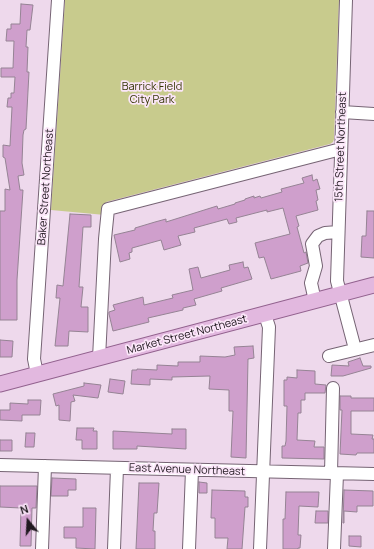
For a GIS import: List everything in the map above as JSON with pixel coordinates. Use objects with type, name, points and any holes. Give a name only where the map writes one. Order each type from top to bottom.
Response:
[{"type":"main road","name":"Market Street Northeast","points":[[0,384],[266,315],[374,285]]},
{"type":"street","name":"Baker Street Northeast","points":[[37,374],[34,359],[58,0]]},
{"type":"street","name":"15th Street Northeast","points":[[346,0],[337,280],[355,350]]},
{"type":"street","points":[[342,112],[374,114]]},
{"type":"street","points":[[99,358],[108,209],[341,149]]},
{"type":"street","points":[[315,301],[311,283],[316,266],[312,244],[318,236],[324,233],[338,232]]},
{"type":"street","points":[[260,549],[268,327],[266,315]]},
{"type":"street","points":[[329,356],[374,345]]},
{"type":"street","points":[[333,388],[334,549]]},
{"type":"street","name":"East Avenue Northeast","points":[[0,465],[374,474]]},
{"type":"street","points":[[42,549],[45,466]]},
{"type":"street","points":[[114,549],[117,468]]},
{"type":"street","points":[[189,549],[192,470]]},
{"type":"green space","name":"Barrick Field City Park","points":[[65,0],[339,0],[333,142],[106,202],[105,215],[51,210]]},
{"type":"building","points":[[21,4],[33,5],[30,30],[27,30],[26,47],[28,47],[27,72],[29,72],[26,129],[24,130],[23,135],[22,163],[24,175],[18,176],[20,190],[23,190],[17,280],[17,320],[0,320],[0,211],[5,211],[5,189],[10,190],[5,158],[3,157],[3,145],[10,146],[12,107],[7,107],[8,98],[11,98],[11,93],[14,93],[15,77],[1,77],[1,68],[13,68],[14,41],[6,41],[7,29],[11,29],[11,24],[20,24]]},
{"type":"building","points":[[312,175],[313,181],[317,179],[320,189],[316,190],[318,210],[296,216],[299,226],[297,227],[304,253],[306,252],[308,263],[300,266],[301,271],[271,279],[264,257],[259,258],[255,243],[290,234],[283,208],[267,212],[267,210],[236,218],[237,222],[229,224],[227,219],[194,228],[195,232],[178,236],[181,245],[164,250],[161,240],[132,248],[132,252],[129,253],[130,259],[120,262],[114,235],[135,230],[135,228],[166,219],[166,222],[217,206],[218,209],[254,196],[254,198],[260,196],[261,198],[282,192],[281,189],[304,183],[302,178]]},
{"type":"building","points":[[367,211],[374,211],[374,258],[361,257],[362,236],[366,236]]},
{"type":"building","points":[[70,214],[91,215],[91,227],[83,227],[79,287],[83,287],[81,307],[88,307],[88,332],[69,331],[68,346],[55,346],[60,298],[56,298],[57,285],[63,286]]},
{"type":"building","points":[[243,262],[244,268],[248,267],[252,279],[221,288],[222,291],[194,299],[196,305],[183,308],[183,310],[148,318],[149,322],[113,331],[109,312],[115,310],[113,305],[143,297],[144,305],[173,298],[172,295],[193,290],[189,269],[198,267],[201,278],[230,270],[229,265]]},
{"type":"building","points":[[0,340],[13,341],[12,357],[0,357]]},
{"type":"building","points":[[253,346],[254,358],[248,359],[246,458],[231,457],[233,411],[229,411],[229,390],[209,389],[210,376],[172,377],[172,380],[150,379],[150,385],[131,384],[132,370],[157,370],[157,365],[178,366],[178,362],[200,362],[200,356],[225,357],[235,355],[234,347]]},
{"type":"building","points":[[360,358],[363,366],[371,366],[371,368],[343,376],[331,376],[332,365],[349,366],[348,362]]},
{"type":"building","points":[[297,370],[315,371],[315,384],[326,385],[325,393],[305,393],[305,400],[301,400],[301,413],[298,413],[297,440],[315,441],[314,447],[324,447],[324,459],[282,458],[282,446],[285,446],[286,441],[287,406],[284,406],[284,380],[287,380],[287,377],[297,378]]},
{"type":"building","points":[[110,379],[125,381],[123,394],[108,392]]},
{"type":"building","points":[[84,383],[101,385],[98,398],[73,395],[75,401],[71,402],[70,421],[59,420],[59,405],[56,406],[53,394],[84,386]]},
{"type":"building","points":[[340,396],[351,396],[351,398],[374,398],[374,411],[351,411],[351,434],[373,435],[372,439],[374,439],[374,453],[357,453],[356,455],[340,454],[342,410],[340,410]]},
{"type":"building","points":[[28,400],[41,400],[40,415],[22,415],[22,421],[0,420],[0,410],[10,410],[10,403],[28,404]]},
{"type":"building","points":[[77,428],[94,428],[93,431],[97,431],[97,449],[82,449],[82,440],[76,440]]},
{"type":"building","points":[[172,429],[186,429],[186,449],[137,446],[137,449],[113,449],[113,431],[172,434]]},
{"type":"building","points":[[26,433],[35,433],[34,447],[25,447]]},
{"type":"building","points":[[0,440],[12,440],[12,451],[0,451]]},
{"type":"building","points":[[52,478],[76,479],[76,490],[68,490],[68,496],[51,496]]},
{"type":"building","points":[[199,482],[207,483],[207,493],[199,493]]},
{"type":"building","points":[[139,483],[159,483],[157,513],[154,513],[153,531],[155,531],[155,549],[136,549]]},
{"type":"building","points":[[0,486],[37,486],[36,508],[32,508],[31,546],[20,546],[21,508],[0,507]]},
{"type":"building","points":[[212,490],[245,491],[245,497],[248,497],[248,507],[245,507],[242,549],[227,549],[228,538],[215,538],[215,518],[211,518]]},
{"type":"building","points":[[344,490],[373,491],[373,506],[357,506],[357,512],[344,511],[343,523]]},
{"type":"building","points":[[286,492],[319,492],[318,507],[299,506],[298,535],[301,535],[300,548],[298,549],[283,549],[283,519],[285,519]]},
{"type":"building","points":[[83,508],[96,508],[95,549],[76,548],[76,538],[64,538],[64,527],[83,527]]},
{"type":"building","points":[[316,511],[328,511],[328,523],[315,523]]},
{"type":"building","points":[[349,536],[361,536],[361,547],[349,546]]}]
